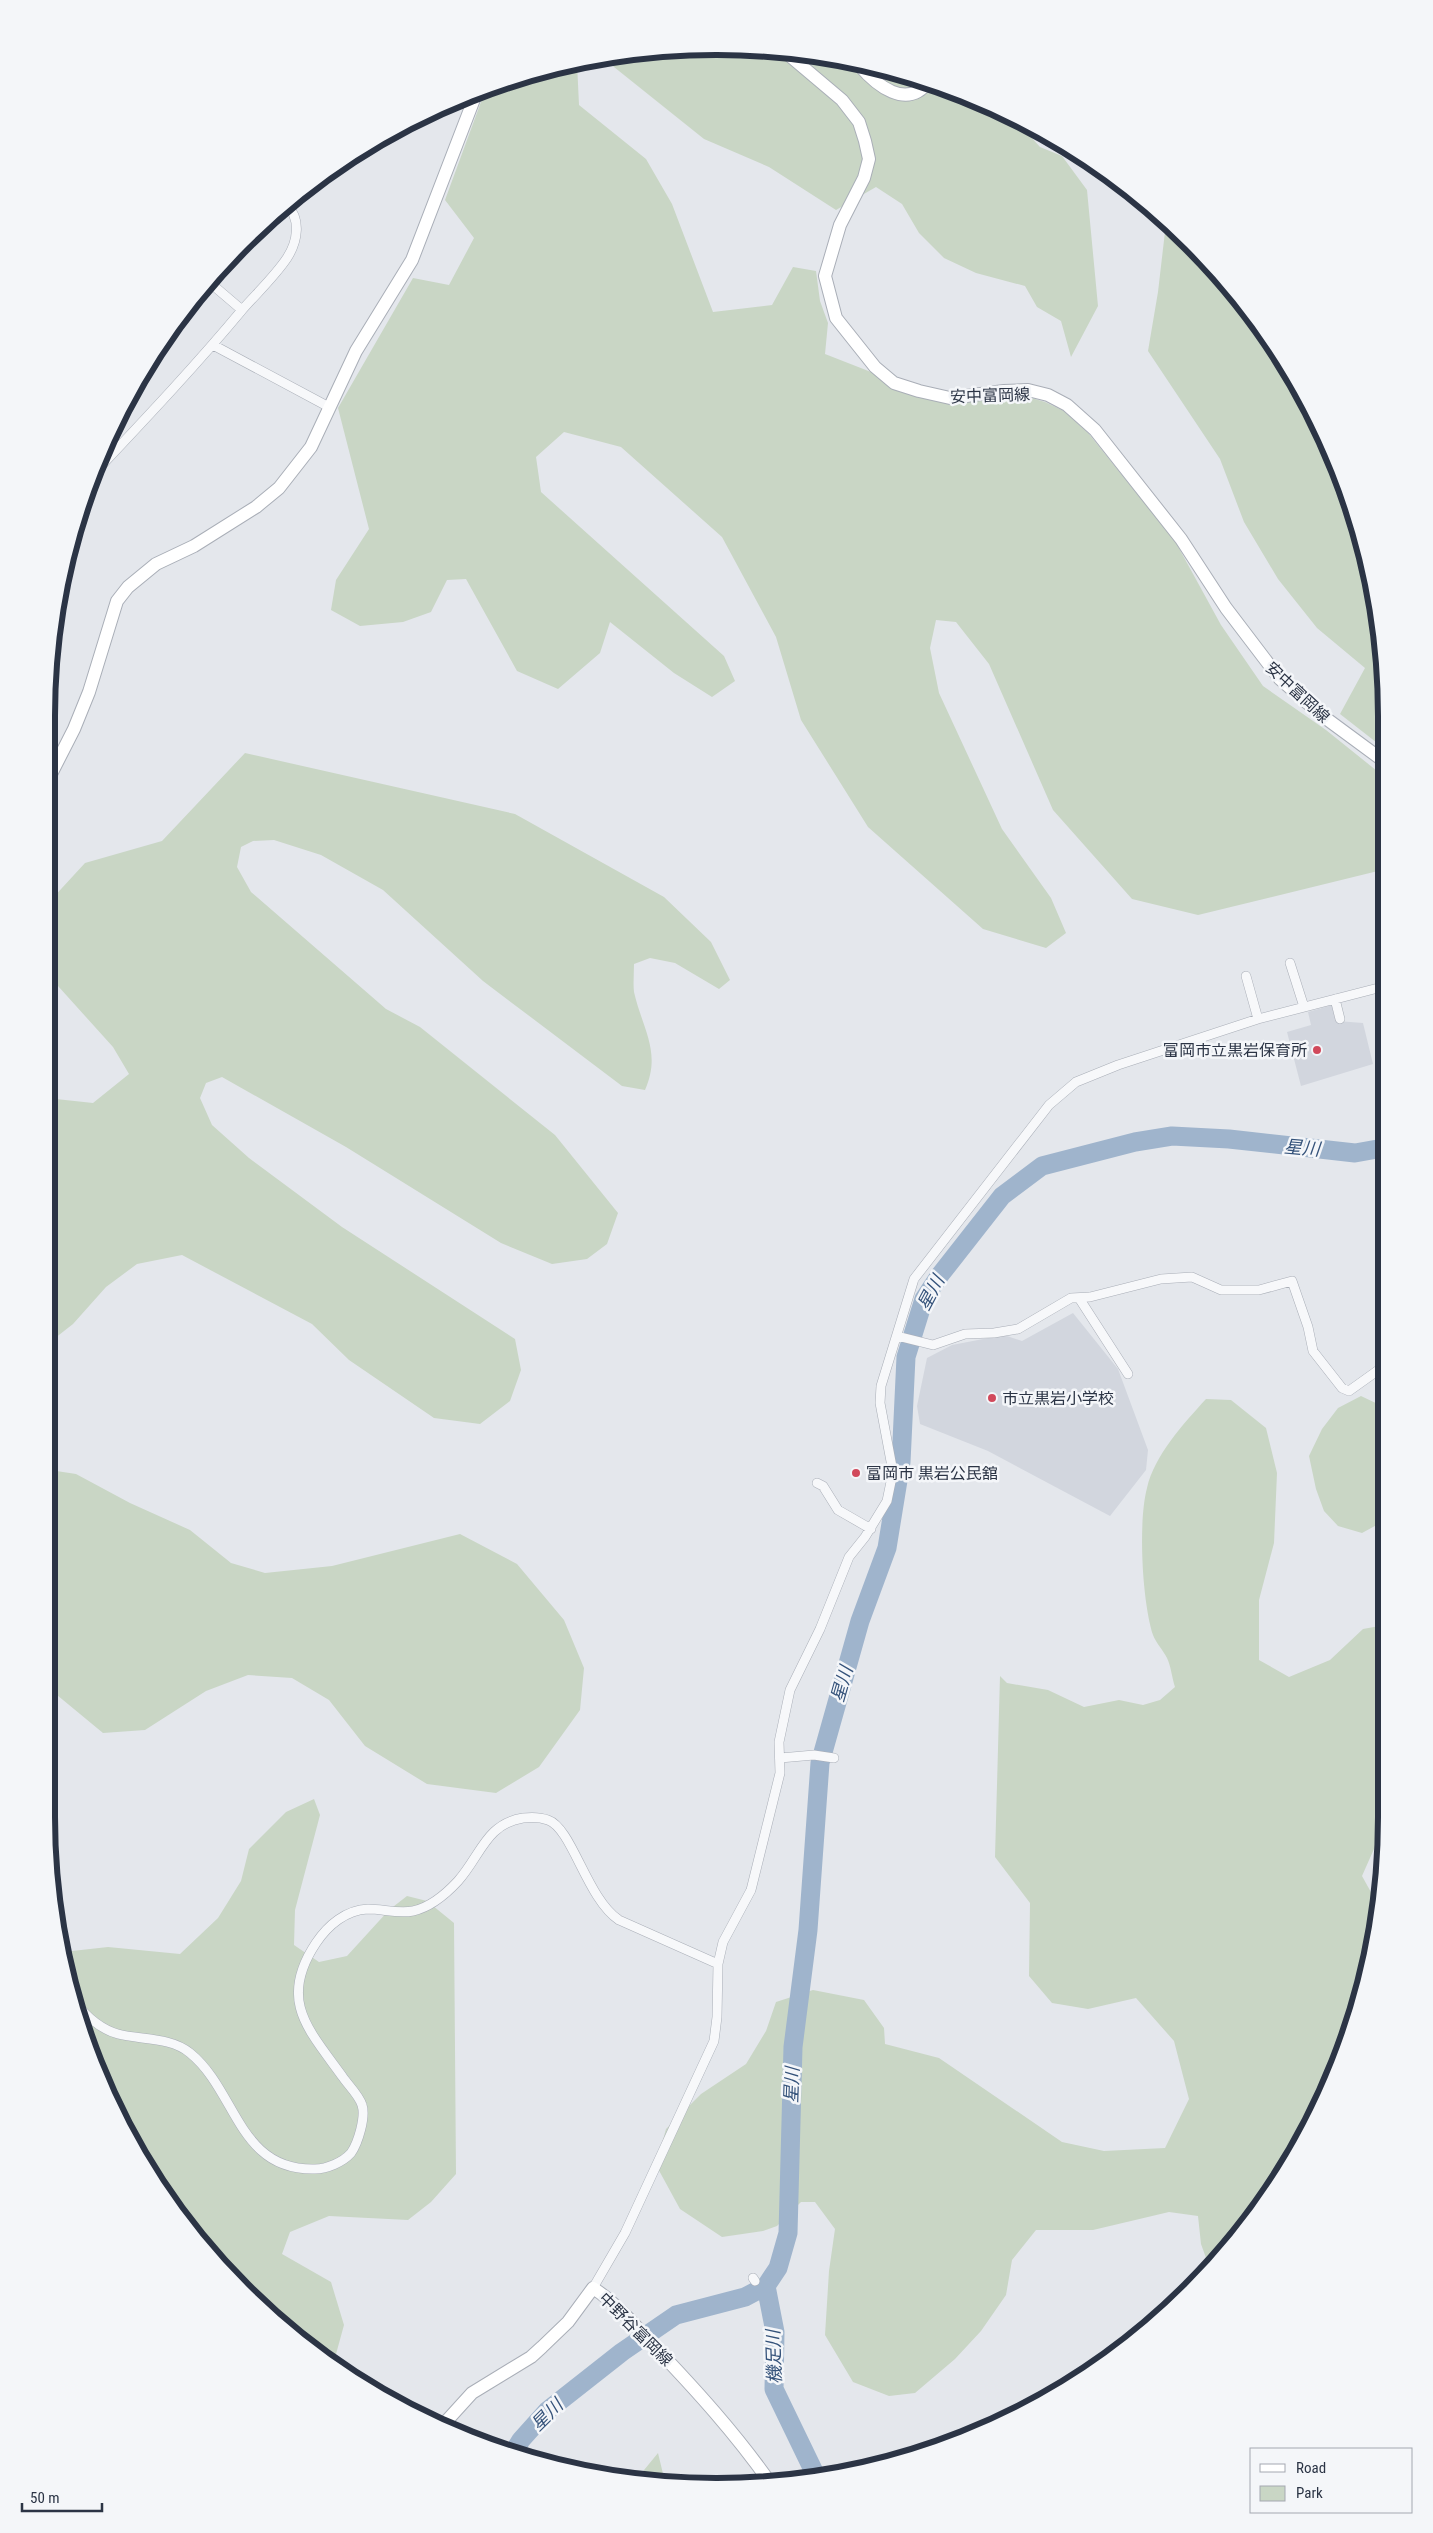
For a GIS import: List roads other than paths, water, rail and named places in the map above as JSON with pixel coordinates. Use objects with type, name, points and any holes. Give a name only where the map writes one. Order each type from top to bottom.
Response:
[{"type":"main road","name":"安中富岡線","points":[[795,60],[842,100],[860,122],[869,160],[864,178],[840,225],[825,276],[836,318],[875,367],[894,383],[918,391],[950,398],[1028,390],[1048,395],[1067,405],[1095,430],[1181,539],[1226,608],[1280,679],[1320,714],[1378,756]]},
{"type":"main road","points":[[866,73],[890,93],[911,93],[922,88]]},
{"type":"main road","points":[[55,766],[74,729],[89,692],[117,601],[128,587],[156,564],[228,527],[279,488],[311,447],[356,352],[412,260],[473,101]]},
{"type":"main road","name":"中野谷富岡線","points":[[447,2421],[472,2393],[531,2357],[568,2322],[593,2288],[604,2295],[637,2327],[708,2403],[765,2476]]},
{"type":"street","points":[[106,460],[213,345],[288,257],[296,236],[297,224],[292,210]]},
{"type":"street","points":[[214,286],[242,310]]},
{"type":"street","points":[[213,345],[329,407]]},
{"type":"street","points":[[1290,963],[1304,1007]]},
{"type":"street","points":[[1246,976],[1258,1019]]},
{"type":"street","points":[[593,2288],[625,2233],[714,2042],[717,2018],[718,1964],[723,1942],[751,1890],[774,1803],[780,1773],[782,1719],[790,1690],[820,1629],[849,1557],[871,1529],[887,1502],[892,1472],[880,1404],[881,1386],[899,1337],[914,1279],[1049,1105],[1076,1082],[1258,1019],[1378,988]]},
{"type":"street","points":[[1335,999],[1340,1019]]},
{"type":"street","points":[[899,1337],[932,1345],[966,1334],[994,1333],[1018,1329],[1071,1298],[1090,1297],[1161,1279],[1192,1277],[1221,1290],[1258,1290],[1292,1281],[1308,1327],[1313,1351],[1342,1388],[1348,1391],[1378,1370]]},
{"type":"street","points":[[1079,1298],[1128,1374]]},
{"type":"street","points":[[817,1483],[823,1486],[838,1510],[871,1529]]},
{"type":"street","points":[[780,1758],[814,1755],[834,1758]]},
{"type":"street","points":[[85,2011],[99,2025],[117,2034],[179,2046],[190,2053],[205,2068],[246,2135],[262,2152],[279,2162],[298,2168],[317,2170],[336,2164],[351,2153],[362,2124],[362,2106],[312,2035],[300,2009],[296,1988],[302,1969],[316,1943],[334,1922],[351,1912],[367,1909],[399,1912],[415,1910],[436,1901],[450,1890],[473,1864],[490,1834],[507,1821],[533,1817],[550,1820],[562,1831],[595,1895],[608,1912],[619,1920],[718,1964]]},
{"type":"waterway","name":"星川","points":[[517,2447],[547,2411],[622,2352],[676,2315],[745,2297],[766,2286],[778,2268],[788,2233],[793,2047],[808,1930],[820,1763],[860,1621],[887,1548],[901,1462],[906,1357],[924,1299],[940,1275],[1002,1196],[1042,1166],[1135,1142],[1172,1136],[1229,1139],[1355,1153],[1378,1149]]},
{"type":"waterway","name":"機足川","points":[[766,2286],[775,2332],[774,2389],[813,2470]]},
{"type":"place","name":"富岡市立黒岩保育所","points":[[1317,1050]]},
{"type":"place","name":"市立黒岩小学校","points":[[992,1398]]},
{"type":"place","name":"富岡市 黒岩公民舘","points":[[856,1473]]}]
